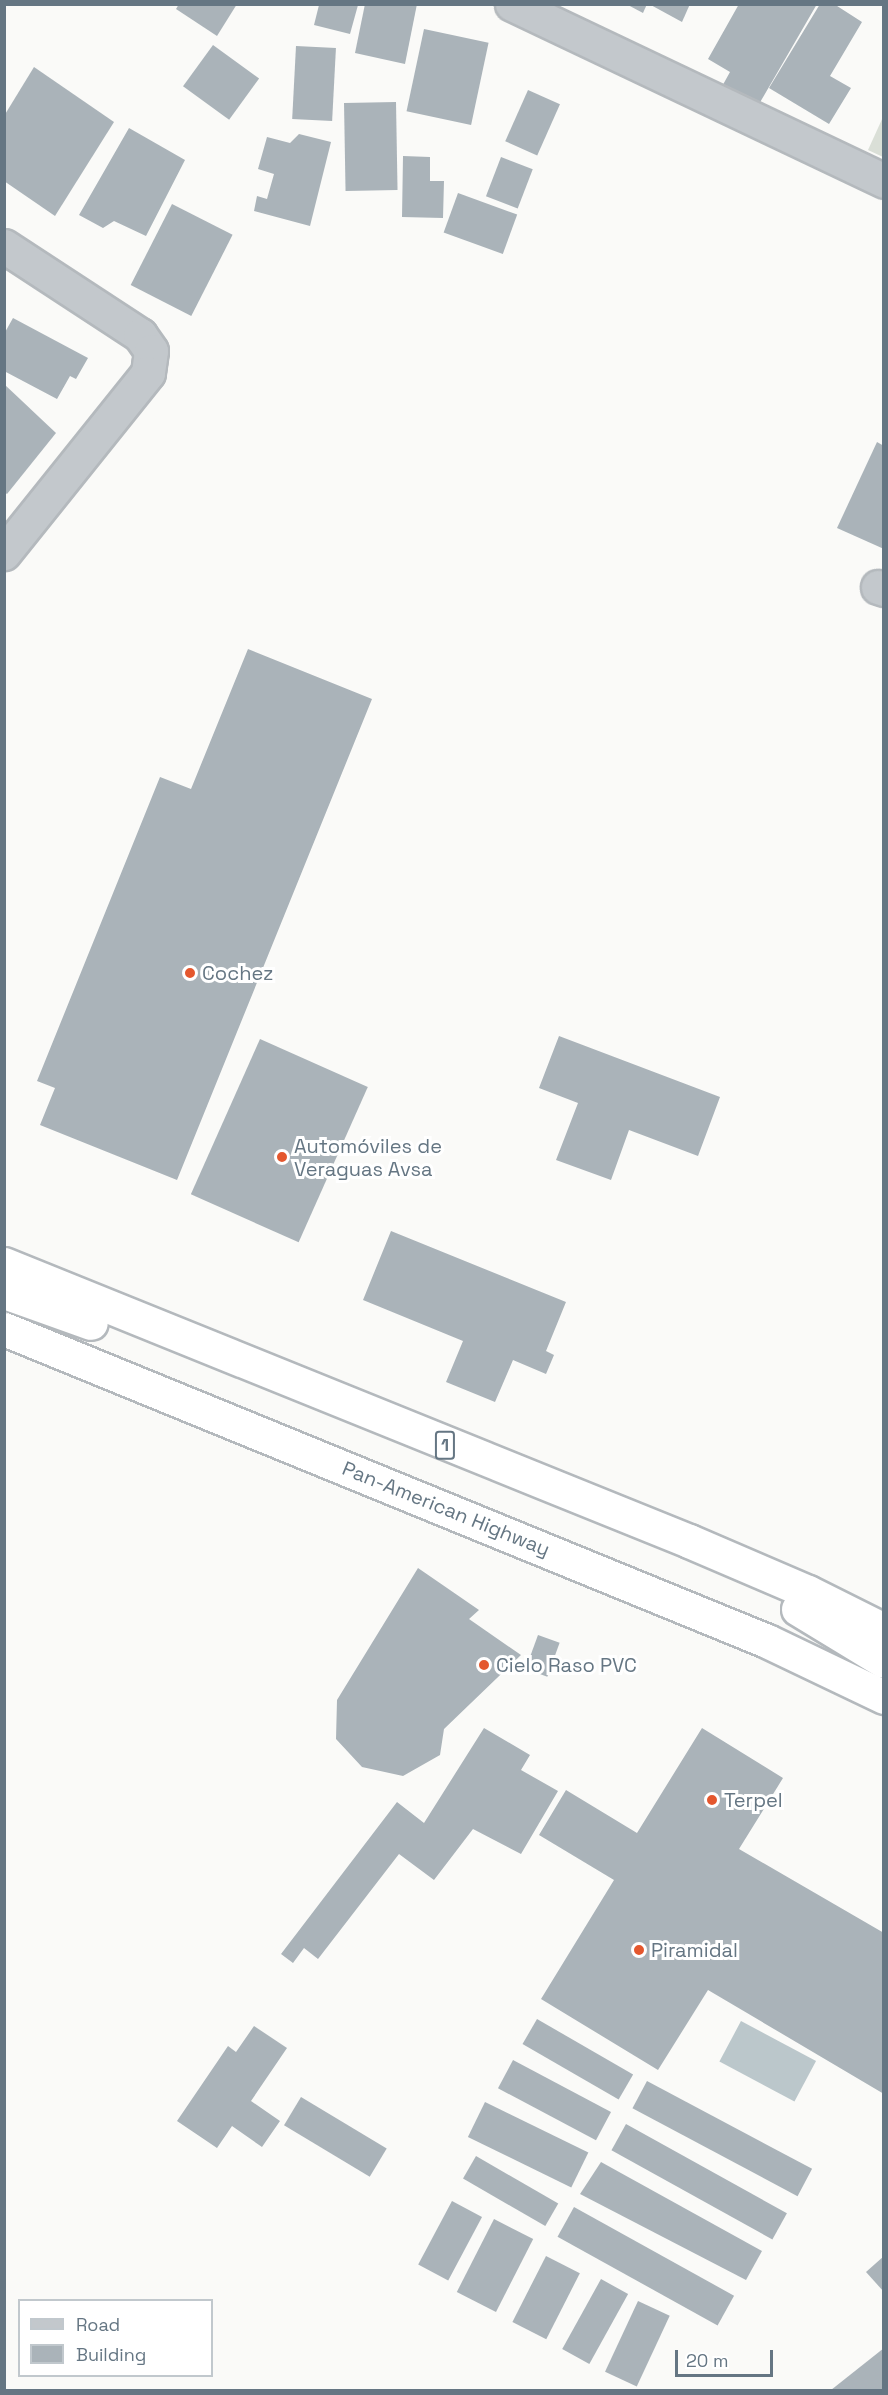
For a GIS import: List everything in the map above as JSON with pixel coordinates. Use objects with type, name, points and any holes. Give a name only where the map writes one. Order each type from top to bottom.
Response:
[{"type":"highway","name":"1","points":[[4,1264],[266,1373],[690,1541],[808,1592],[884,1630]]},
{"type":"highway","points":[[4,1292],[137,1339],[266,1373]]},
{"type":"highway","name":"Pan-American Highway","points":[[4,1329],[767,1641],[884,1697]]},
{"type":"highway","points":[[690,1541],[884,1661]]},
{"type":"street","points":[[512,4],[549,14],[884,181]]},
{"type":"street","points":[[4,246],[140,335],[151,351],[148,373],[4,553]]},
{"type":"shaded area","points":[[883,117],[883,157],[868,150]]},
{"type":"shaded area","points":[[741,2021],[816,2061],[794,2102],[719,2062]]},
{"type":"building","points":[[179,4],[237,4],[217,36],[176,9]]},
{"type":"building","points":[[365,4],[417,4],[405,64],[355,53]]},
{"type":"building","points":[[626,4],[647,4],[643,13]]},
{"type":"building","points":[[649,4],[690,4],[682,22]]},
{"type":"building","points":[[739,4],[817,4],[755,111],[720,90],[730,72],[708,59]]},
{"type":"building","points":[[820,4],[834,4],[862,22],[830,76],[851,88],[829,124],[769,88]]},
{"type":"building","points":[[319,5],[358,5],[350,34],[314,25]]},
{"type":"building","points":[[424,29],[489,43],[471,125],[407,111]]},
{"type":"building","points":[[213,45],[259,79],[229,120],[183,86]]},
{"type":"building","points":[[296,46],[336,48],[332,121],[292,119]]},
{"type":"building","points":[[34,67],[114,122],[55,216],[4,181],[4,116]]},
{"type":"building","points":[[528,90],[560,104],[537,155],[505,141]]},
{"type":"building","points":[[396,102],[398,190],[346,191],[344,103]]},
{"type":"building","points":[[129,128],[185,160],[146,236],[114,221],[103,228],[79,215]]},
{"type":"building","points":[[299,134],[331,142],[310,226],[254,211],[257,196],[267,199],[274,174],[258,169],[267,137],[290,143]]},
{"type":"building","points":[[403,156],[430,157],[430,181],[444,181],[443,218],[402,217]]},
{"type":"building","points":[[501,157],[533,169],[518,208],[486,196]]},
{"type":"building","points":[[458,193],[517,215],[503,254],[444,232]]},
{"type":"building","points":[[172,204],[233,235],[191,316],[131,285]]},
{"type":"building","points":[[13,318],[88,358],[76,379],[70,376],[57,399],[4,371],[4,334]]},
{"type":"building","points":[[4,384],[56,433],[7,494],[4,492]]},
{"type":"building","points":[[877,442],[884,446],[884,549],[837,528]]},
{"type":"building","points":[[248,649],[372,699],[177,1180],[40,1125],[55,1088],[37,1081],[160,777],[191,789]]},
{"type":"building","points":[[559,1036],[720,1097],[698,1156],[629,1130],[611,1180],[556,1160],[578,1103],[539,1088]]},
{"type":"building","points":[[260,1039],[368,1087],[299,1242],[191,1194]]},
{"type":"building","points":[[391,1231],[566,1302],[546,1351],[554,1355],[546,1374],[513,1360],[495,1402],[446,1382],[463,1341],[363,1300]]},
{"type":"building","points":[[418,1568],[479,1610],[469,1619],[521,1655],[444,1729],[440,1755],[403,1776],[362,1767],[336,1739],[337,1700]]},
{"type":"building","points":[[538,1635],[560,1643],[547,1677],[526,1669]]},
{"type":"building","points":[[484,1728],[530,1755],[521,1770],[558,1791],[521,1854],[473,1829],[434,1880],[399,1854],[318,1959],[304,1948],[293,1963],[281,1954],[397,1802],[424,1823]]},
{"type":"building","name":"Piramidal","points":[[702,1728],[783,1778],[739,1849],[884,1933],[884,2094],[708,1990],[658,2070],[541,1999],[614,1880],[539,1835],[566,1790],[637,1833]]},
{"type":"building","points":[[537,2019],[633,2074],[619,2100],[522,2044]]},
{"type":"building","points":[[254,2026],[287,2048],[251,2101],[280,2121],[262,2147],[232,2126],[217,2148],[177,2121],[228,2046],[236,2052]]},
{"type":"building","points":[[513,2060],[611,2112],[596,2140],[498,2088]]},
{"type":"building","points":[[647,2081],[812,2169],[798,2196],[632,2108]]},
{"type":"building","points":[[301,2097],[387,2149],[370,2177],[284,2125]]},
{"type":"building","points":[[485,2102],[588,2152],[571,2187],[468,2137]]},
{"type":"building","points":[[626,2124],[787,2213],[772,2239],[611,2150]]},
{"type":"building","points":[[476,2156],[558,2204],[545,2226],[463,2179]]},
{"type":"building","points":[[601,2162],[762,2251],[746,2280],[580,2194]]},
{"type":"building","points":[[452,2201],[482,2217],[448,2281],[418,2265]]},
{"type":"building","points":[[574,2207],[734,2296],[718,2325],[558,2237]]},
{"type":"building","points":[[494,2219],[533,2239],[496,2312],[457,2292]]},
{"type":"building","points":[[546,2256],[580,2273],[546,2339],[512,2322]]},
{"type":"building","points":[[884,2256],[884,2292],[866,2272]]},
{"type":"building","points":[[601,2279],[628,2294],[589,2364],[562,2349]]},
{"type":"building","points":[[638,2301],[670,2316],[637,2386],[605,2372]]},
{"type":"building","points":[[884,2348],[884,2390],[831,2390]]},
{"type":"place","name":"Cochez","points":[[190,973]]},
{"type":"place","name":"Automóviles de Veraguas Avsa","points":[[282,1157]]},
{"type":"place","name":"Cielo Raso PVC","points":[[484,1665]]},
{"type":"place","name":"Terpel","points":[[712,1800]]},
{"type":"place","name":"Piramidal","points":[[639,1950]]}]
